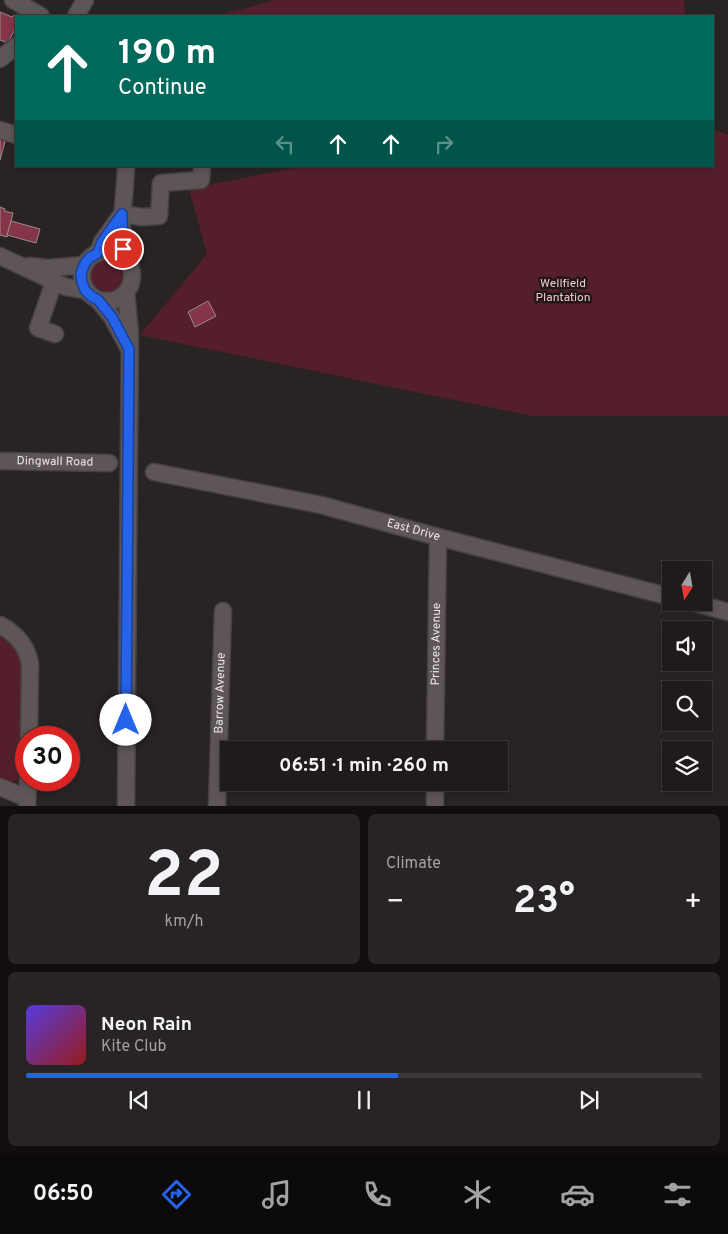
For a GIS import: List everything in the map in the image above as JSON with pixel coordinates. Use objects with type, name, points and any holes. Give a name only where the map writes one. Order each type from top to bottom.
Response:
[{"type":"street","points":[[13,0],[37,15]]},
{"type":"street","points":[[77,15],[85,0]]},
{"type":"street","points":[[0,59],[15,47]]},
{"type":"street","points":[[0,130],[15,135]]},
{"type":"street","points":[[124,257],[122,214],[126,167]]},
{"type":"street","points":[[122,214],[142,217],[159,216],[160,183],[201,180],[202,167]]},
{"type":"street","points":[[98,253],[102,242],[122,214]]},
{"type":"street","points":[[98,300],[111,302],[119,299],[126,293],[131,284],[131,267],[124,257],[110,251],[98,253],[89,258],[81,274],[82,282],[85,290],[98,300],[112,317],[129,349]]},
{"type":"street","points":[[0,256],[69,288],[85,290]]},
{"type":"street","points":[[18,264],[48,268],[84,265]]},
{"type":"street","points":[[54,282],[38,328],[55,334]]},
{"type":"street","points":[[126,293],[130,332],[126,806]]},
{"type":"street","name":"Dingwall Road","points":[[0,461],[109,463]]},
{"type":"street","name":"East Drive","points":[[154,472],[321,505],[662,595]]},
{"type":"street","name":"Princes Avenue","points":[[435,741],[438,537]]},
{"type":"street","points":[[712,608],[728,612]]},
{"type":"street","name":"Barrow Avenue","points":[[217,806],[223,611]]},
{"type":"street","points":[[0,625],[19,640],[28,656],[30,664],[29,726]]},
{"type":"street","points":[[0,787],[27,802]]},
{"type":"street","points":[[435,791],[435,806]]},
{"type":"green space","points":[[276,0],[684,0],[685,15],[220,15]]},
{"type":"green space","name":"Wellfield Plantation","points":[[714,129],[728,135],[728,416],[532,416],[140,335],[207,254],[189,189],[294,168],[714,167]]},
{"type":"green space","points":[[105,260],[112,261],[117,265],[121,270],[121,284],[117,289],[112,293],[105,294],[98,293],[93,289],[89,284],[88,277],[89,270],[93,265],[98,261]]},
{"type":"green space","points":[[0,633],[17,647],[22,661],[21,726],[15,726],[15,781],[9,783],[0,779]]},
{"type":"building","points":[[0,12],[12,17],[15,15],[15,32],[8,43],[0,40]]},
{"type":"building","points":[[0,136],[6,138],[0,160]]},
{"type":"building","points":[[0,207],[5,209],[4,211],[13,213],[7,237],[0,235]]},
{"type":"building","points":[[11,221],[40,229],[36,243],[7,235]]},
{"type":"building","points":[[208,301],[216,316],[195,327],[188,312]]},
{"type":"route","points":[[123,249],[122,214],[102,242],[98,253],[89,258],[84,265],[81,274],[85,290],[98,300],[112,317],[129,349],[126,720]]}]
